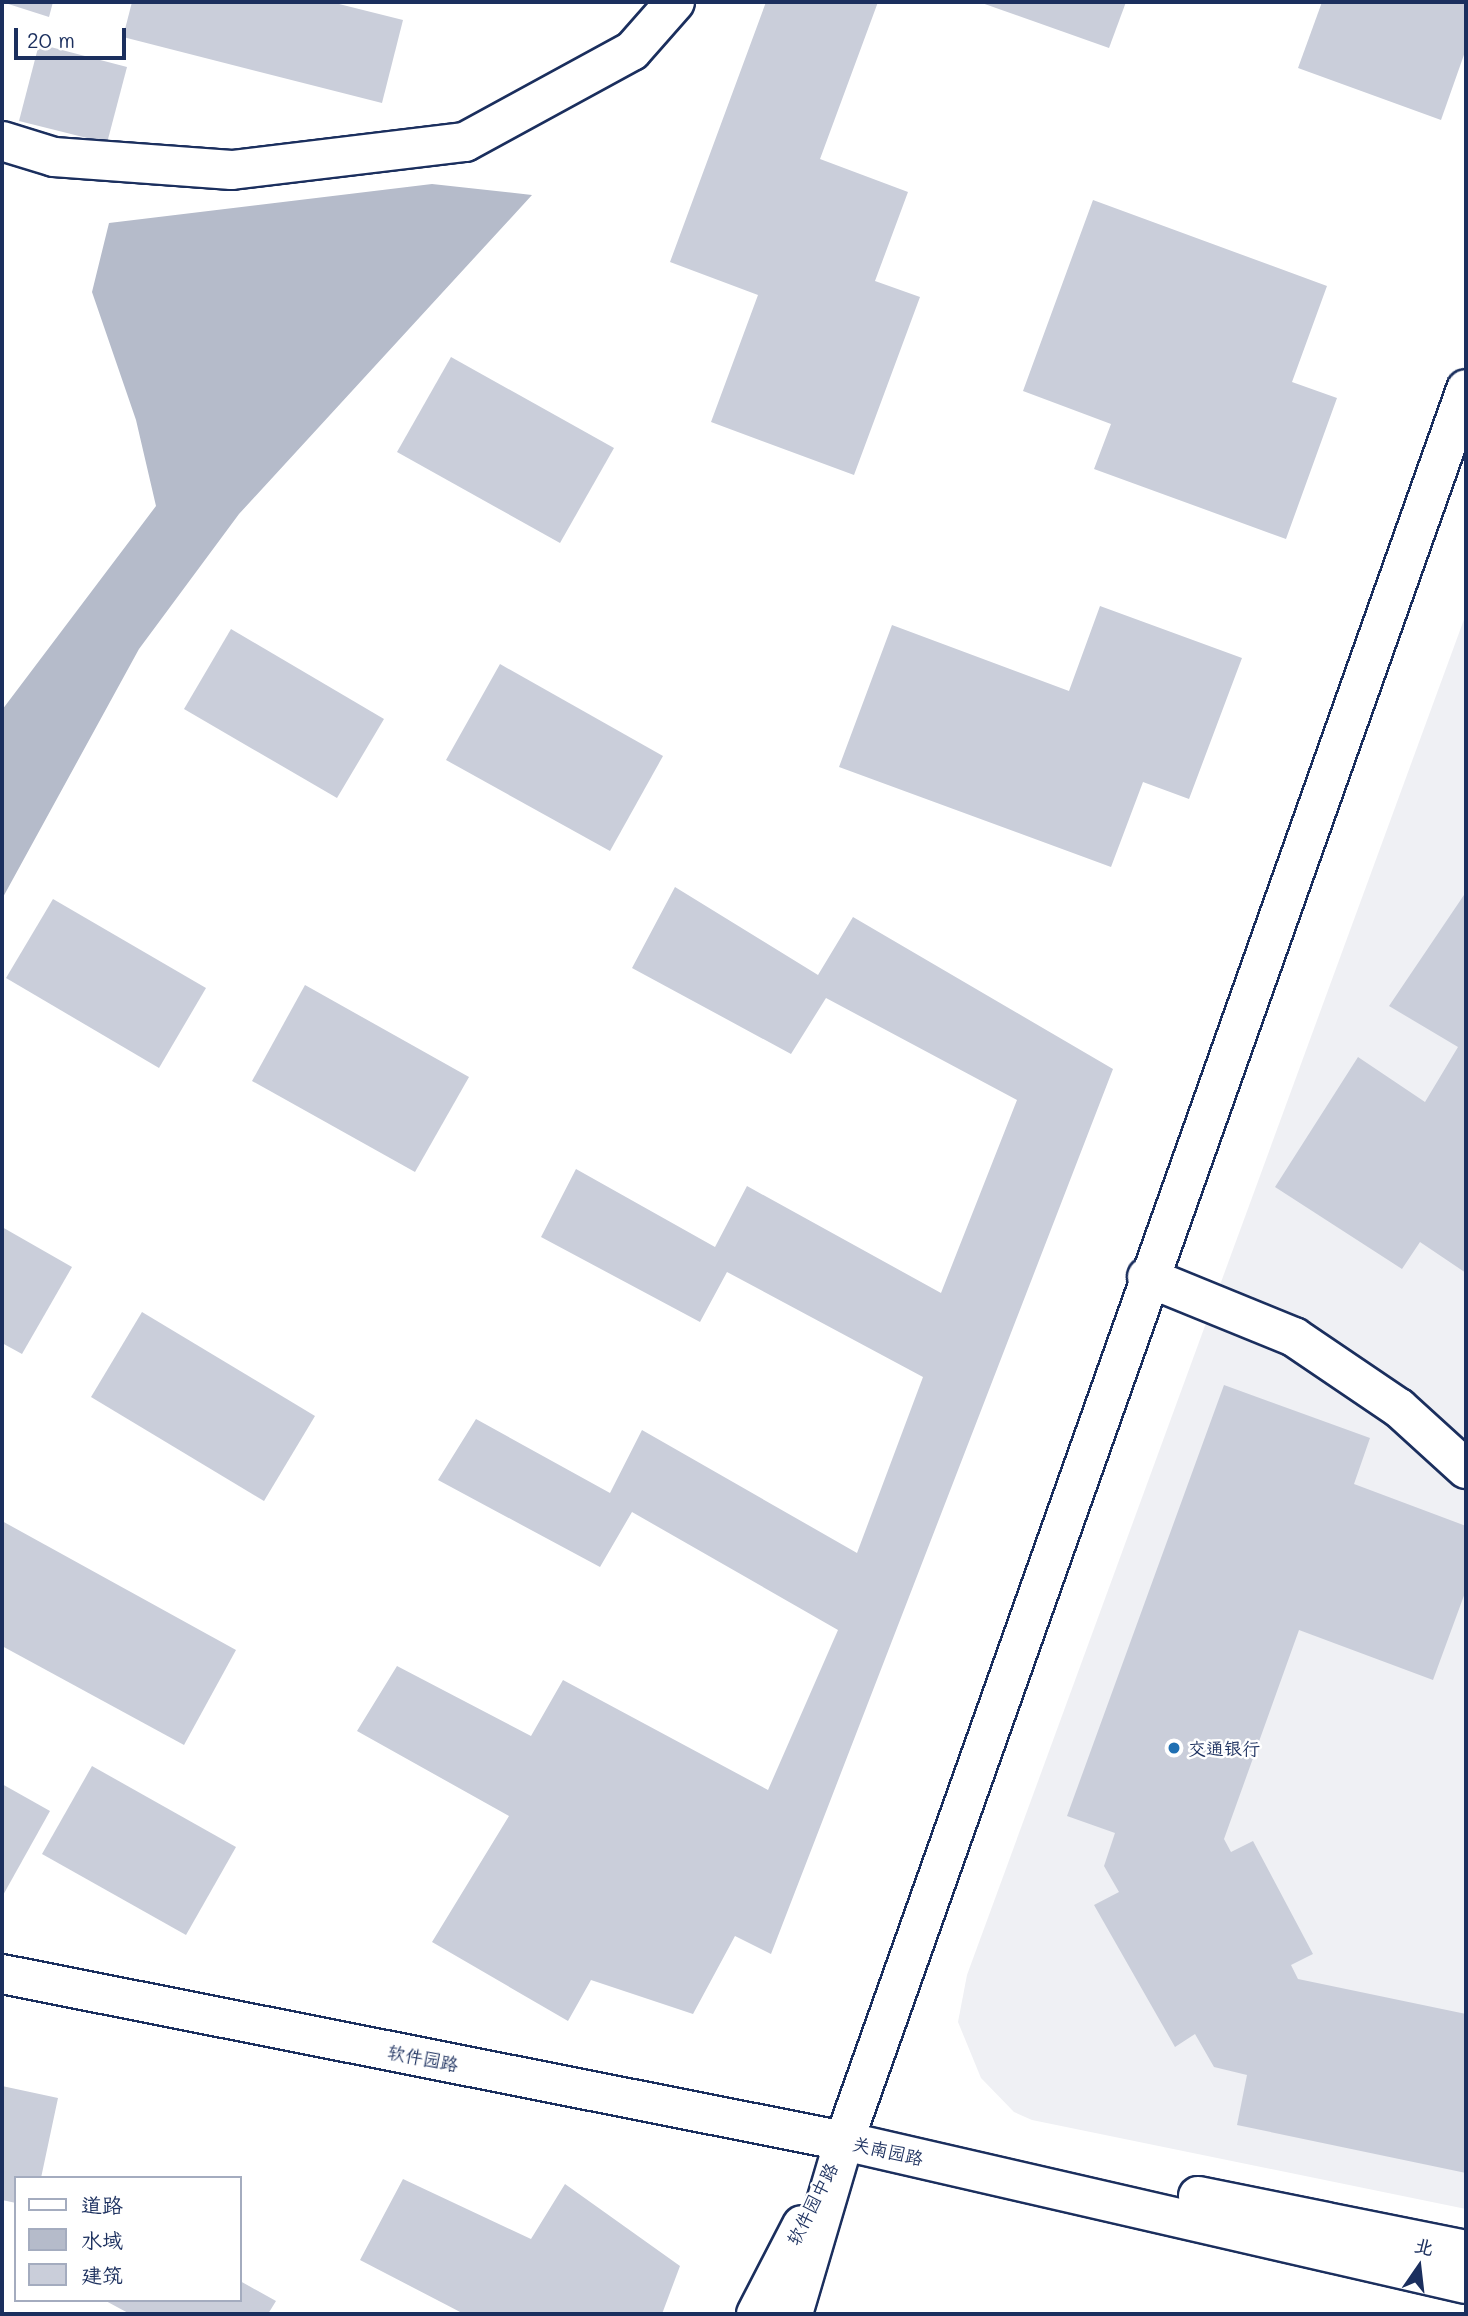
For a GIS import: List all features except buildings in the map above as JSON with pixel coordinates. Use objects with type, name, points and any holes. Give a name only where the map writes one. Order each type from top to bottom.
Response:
[{"type":"main road","points":[[2,141],[54,158],[232,170],[465,142],[632,51],[675,2]]},
{"type":"main road","points":[[844,2141],[1147,1277],[1466,389]]},
{"type":"main road","points":[[1147,1277],[1294,1337],[1399,1408],[1466,1469]]},
{"type":"main road","name":"软件园路","points":[[2,1974],[844,2141]]},
{"type":"main road","name":"关南园路","points":[[844,2141],[987,2154],[1466,2250]]},
{"type":"main road","name":"关南园路","points":[[844,2141],[1466,2284]]},
{"type":"main road","name":"软件园中路","points":[[756,2314],[844,2141]]},
{"type":"main road","name":"软件园中路","points":[[793,2314],[844,2141]]},
{"type":"shaded area","points":[[1466,614],[1466,2209],[1032,2120],[1014,2112],[981,2078],[958,2022],[967,1975]]},
{"type":"water","points":[[432,184],[532,195],[239,514],[139,649],[2,899],[2,710],[156,506],[136,420],[92,292],[109,223]]},
{"type":"place","name":"交通银行","points":[[1174,1748]]}]
